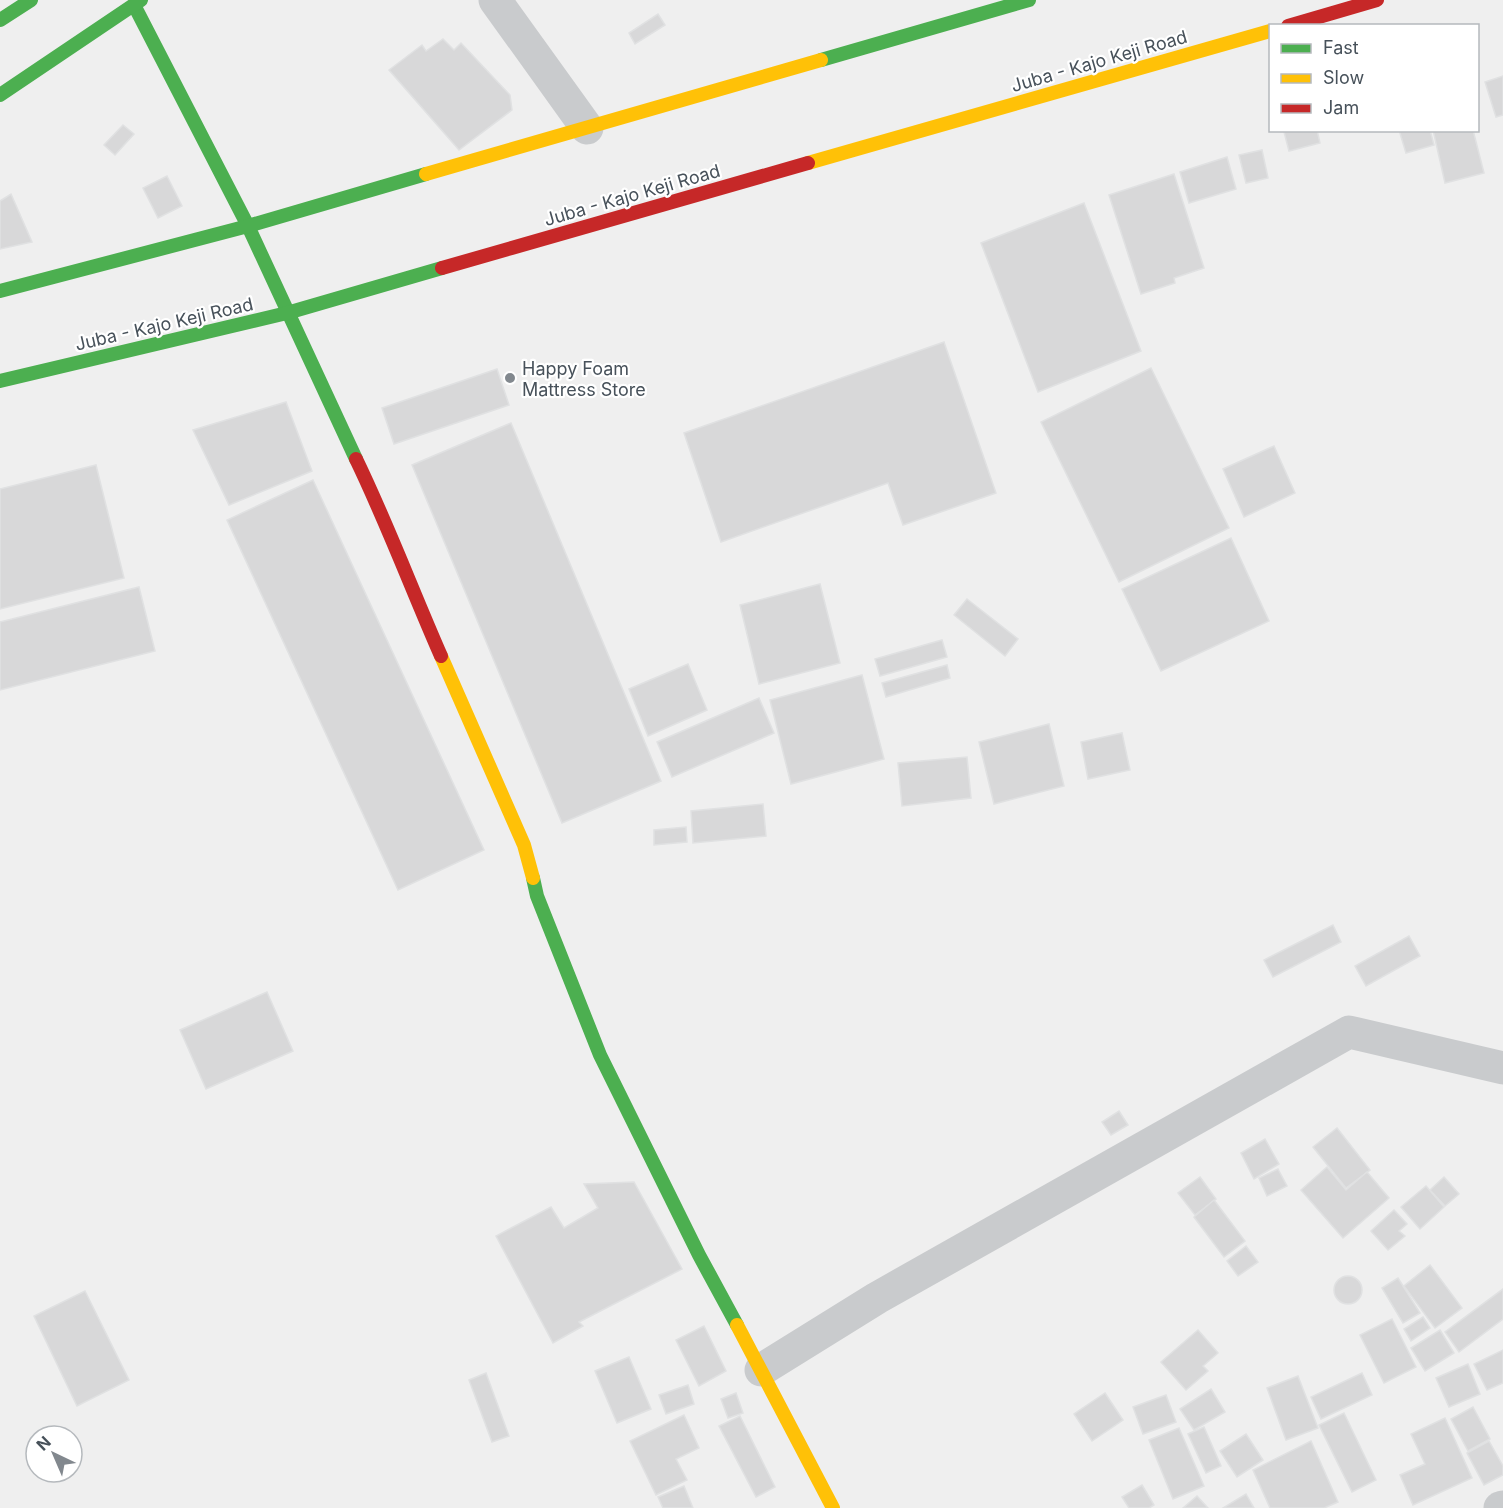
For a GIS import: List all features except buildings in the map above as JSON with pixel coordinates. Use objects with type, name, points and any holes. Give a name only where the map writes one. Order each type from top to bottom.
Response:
[{"type":"main road","points":[[0,20],[31,0]]},
{"type":"main road","points":[[0,291],[248,226],[1029,0]]},
{"type":"main road","points":[[1295,24],[1377,0]]},
{"type":"main road","points":[[0,95],[137,3],[248,226],[339,427],[377,503],[410,585],[524,845],[537,896],[600,1055],[699,1255],[833,1508]]},
{"type":"main road","name":"Juba - Kajo Keji Road","points":[[0,381],[287,313],[1269,30]]},
{"type":"street","points":[[495,0],[587,128]]},
{"type":"street","points":[[761,1370],[877,1298],[1349,1032],[1503,1068]]},
{"type":"traffic: fast","points":[[0,20],[31,0]]},
{"type":"traffic: fast","points":[[0,95],[141,0]]},
{"type":"traffic: fast","points":[[821,60],[1029,0]]},
{"type":"traffic: fast","points":[[134,5],[248,226],[356,459]]},
{"type":"traffic: fast","points":[[0,291],[248,226],[426,174]]},
{"type":"traffic: fast","points":[[0,381],[287,313],[442,268]]},
{"type":"traffic: fast","points":[[533,878],[537,896],[600,1055],[699,1255],[737,1325]]},
{"type":"traffic: slow","points":[[808,163],[1269,31]]},
{"type":"traffic: slow","points":[[426,174],[821,60]]},
{"type":"traffic: slow","points":[[441,656],[524,845],[533,878]]},
{"type":"traffic: slow","points":[[737,1325],[833,1508]]},
{"type":"traffic: jam","points":[[1295,24],[1377,0]]},
{"type":"traffic: jam","points":[[442,268],[808,163]]},
{"type":"traffic: jam","points":[[356,459],[441,656]]},
{"type":"place","name":"Happy Foam Mattress Store","points":[[510,378]]}]
